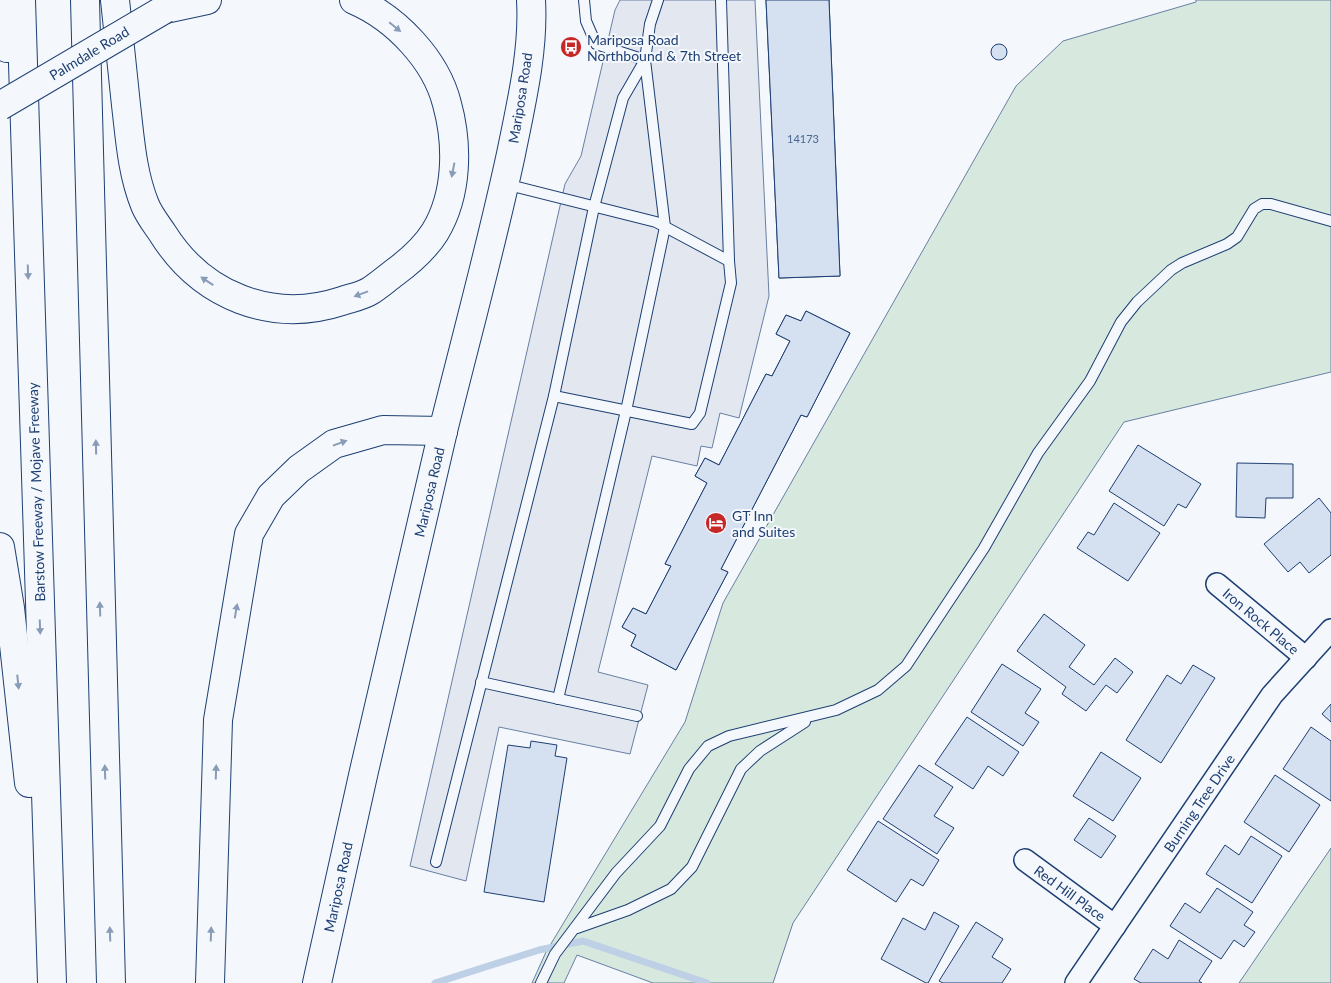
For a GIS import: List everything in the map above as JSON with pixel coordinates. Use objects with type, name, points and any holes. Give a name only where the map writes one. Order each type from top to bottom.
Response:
[{"type":"main road","points":[[1,0],[27,223]]},
{"type":"main road","name":"Barstow Freeway / Mojave Freeway","points":[[22,0],[27,223],[51,983]]},
{"type":"main road","points":[[85,0],[111,983]]},
{"type":"main road","points":[[115,0],[133,165],[146,206],[174,251],[203,279],[242,302],[283,309],[324,307],[368,292],[410,260],[436,232],[447,202],[455,161],[453,125],[442,84],[426,59],[399,29],[368,6],[354,0]]},
{"type":"main road","name":"Palmdale Road","points":[[0,106],[172,4],[207,0]]},
{"type":"main road","name":"Mariposa Road","points":[[317,983],[443,430],[504,184],[522,100],[532,18],[530,0]]},
{"type":"main road","points":[[210,983],[218,720],[249,534],[271,496],[299,469],[334,444],[383,430],[443,430]]},
{"type":"main road","points":[[0,546],[10,608],[51,983]]},
{"type":"street","name":"Iron Rock Place","points":[[1217,584],[1306,658]]},
{"type":"street","name":"Burning Tree Drive","points":[[1076,983],[1272,695],[1331,630]]},
{"type":"street","name":"Red Hill Place","points":[[1025,860],[1116,926]]},
{"type":"lane","points":[[584,0],[586,21],[596,44],[645,60]]},
{"type":"lane","points":[[558,699],[626,411],[665,227],[645,60],[650,24],[658,0]]},
{"type":"lane","points":[[554,396],[692,424],[700,413],[731,283],[729,262],[728,153],[721,0]]},
{"type":"lane","points":[[436,862],[554,396],[594,207],[623,98],[645,60]]},
{"type":"lane","points":[[504,184],[656,222],[729,262]]},
{"type":"lane","points":[[541,983],[556,954],[616,873],[660,826],[689,769],[708,746],[729,736],[812,718],[856,702],[893,679],[906,666],[984,548],[1038,453],[1090,381],[1121,322],[1137,302],[1170,270],[1237,237],[1254,208],[1262,204],[1280,206],[1331,221]]},
{"type":"lane","points":[[481,682],[638,716]]},
{"type":"lane","points":[[576,928],[595,919],[628,910],[671,889],[692,867],[741,770],[760,751],[812,718]]},
{"type":"shaded area","points":[[620,0],[755,0],[769,296],[739,418],[720,413],[712,448],[701,446],[697,466],[652,456],[598,672],[648,685],[630,754],[499,727],[466,881],[410,866],[565,184],[581,156],[615,10]]},
{"type":"shaded area","points":[[1196,0],[1331,0],[1331,372],[1124,422],[793,923],[773,983],[653,983],[577,955],[564,983],[532,983],[546,952],[685,722],[723,603],[1016,86],[1063,41],[1196,2]]},
{"type":"shaded area","points":[[1331,848],[1331,983],[1239,983]]},
{"type":"building","points":[[766,0],[829,0],[840,276],[779,278]]},
{"type":"building","points":[[766,0],[829,0],[840,276],[779,278]]},
{"type":"building","points":[[999,44],[1005,46],[1007,52],[1005,58],[999,60],[993,58],[991,52],[993,46]]},
{"type":"building","name":"GT Inn and Suites","points":[[806,311],[850,333],[807,417],[801,415],[721,569],[728,572],[676,670],[631,646],[636,635],[622,627],[633,608],[646,614],[671,566],[665,564],[707,483],[695,476],[705,458],[719,465],[766,374],[772,376],[790,341],[776,334],[786,315],[801,321]]},
{"type":"building","name":"GT Inn and Suites","points":[[806,311],[850,333],[807,417],[801,415],[721,569],[728,572],[676,670],[631,646],[636,635],[622,627],[633,608],[646,614],[671,566],[665,564],[707,483],[695,476],[705,458],[719,465],[766,374],[772,376],[790,341],[776,334],[786,315],[801,321]]},
{"type":"building","points":[[1138,445],[1201,484],[1186,508],[1178,504],[1164,526],[1109,491]]},
{"type":"building","points":[[1237,463],[1293,464],[1293,498],[1266,498],[1265,518],[1236,517]]},
{"type":"building","points":[[1319,498],[1331,513],[1331,555],[1309,573],[1300,562],[1288,572],[1264,544]]},
{"type":"building","points":[[1114,503],[1160,533],[1128,581],[1077,548],[1088,532],[1094,535]]},
{"type":"building","points":[[1044,614],[1085,645],[1069,667],[1094,685],[1115,658],[1133,672],[1117,693],[1106,685],[1086,711],[1062,694],[1066,687],[1017,651]]},
{"type":"building","points":[[1002,664],[1041,689],[1025,713],[1039,722],[1023,746],[971,712]]},
{"type":"building","points":[[1193,665],[1215,678],[1161,763],[1126,740],[1167,675],[1181,684]]},
{"type":"building","points":[[1331,704],[1331,722],[1322,714]]},
{"type":"building","points":[[967,717],[1019,752],[1003,776],[988,766],[973,789],[935,764]]},
{"type":"building","points":[[1311,727],[1331,741],[1331,801],[1283,769]]},
{"type":"building","points":[[531,741],[557,745],[555,756],[567,758],[544,902],[484,892],[508,745],[530,748]]},
{"type":"building","points":[[1101,752],[1141,778],[1113,821],[1073,796]]},
{"type":"building","points":[[919,765],[953,787],[934,816],[954,828],[937,854],[883,819]]},
{"type":"building","points":[[1275,775],[1320,805],[1289,852],[1244,822]]},
{"type":"building","points":[[1089,818],[1116,836],[1101,858],[1074,840]]},
{"type":"building","points":[[878,821],[939,860],[923,886],[911,879],[896,902],[847,870]]},
{"type":"building","points":[[1251,836],[1282,856],[1252,903],[1206,874],[1225,845],[1239,855]]},
{"type":"building","points":[[1217,888],[1253,912],[1244,925],[1255,932],[1244,947],[1234,940],[1221,959],[1170,926],[1185,903],[1200,913]]},
{"type":"building","points":[[934,912],[959,926],[928,983],[926,983],[881,959],[903,918],[925,930]]},
{"type":"building","points":[[976,922],[1003,939],[992,957],[1011,969],[1002,983],[943,983],[939,981]]},
{"type":"building","points":[[1179,940],[1212,961],[1199,981],[1202,983],[1141,983],[1134,979],[1153,949],[1168,959]]},
{"type":"waterway","points":[[435,983],[539,950],[583,941],[707,983]]},
{"type":"place","name":"Mariposa Road Northbound & 7th Street","points":[[571,47]]},
{"type":"place","name":"GT Inn and Suites","points":[[716,523]]}]
